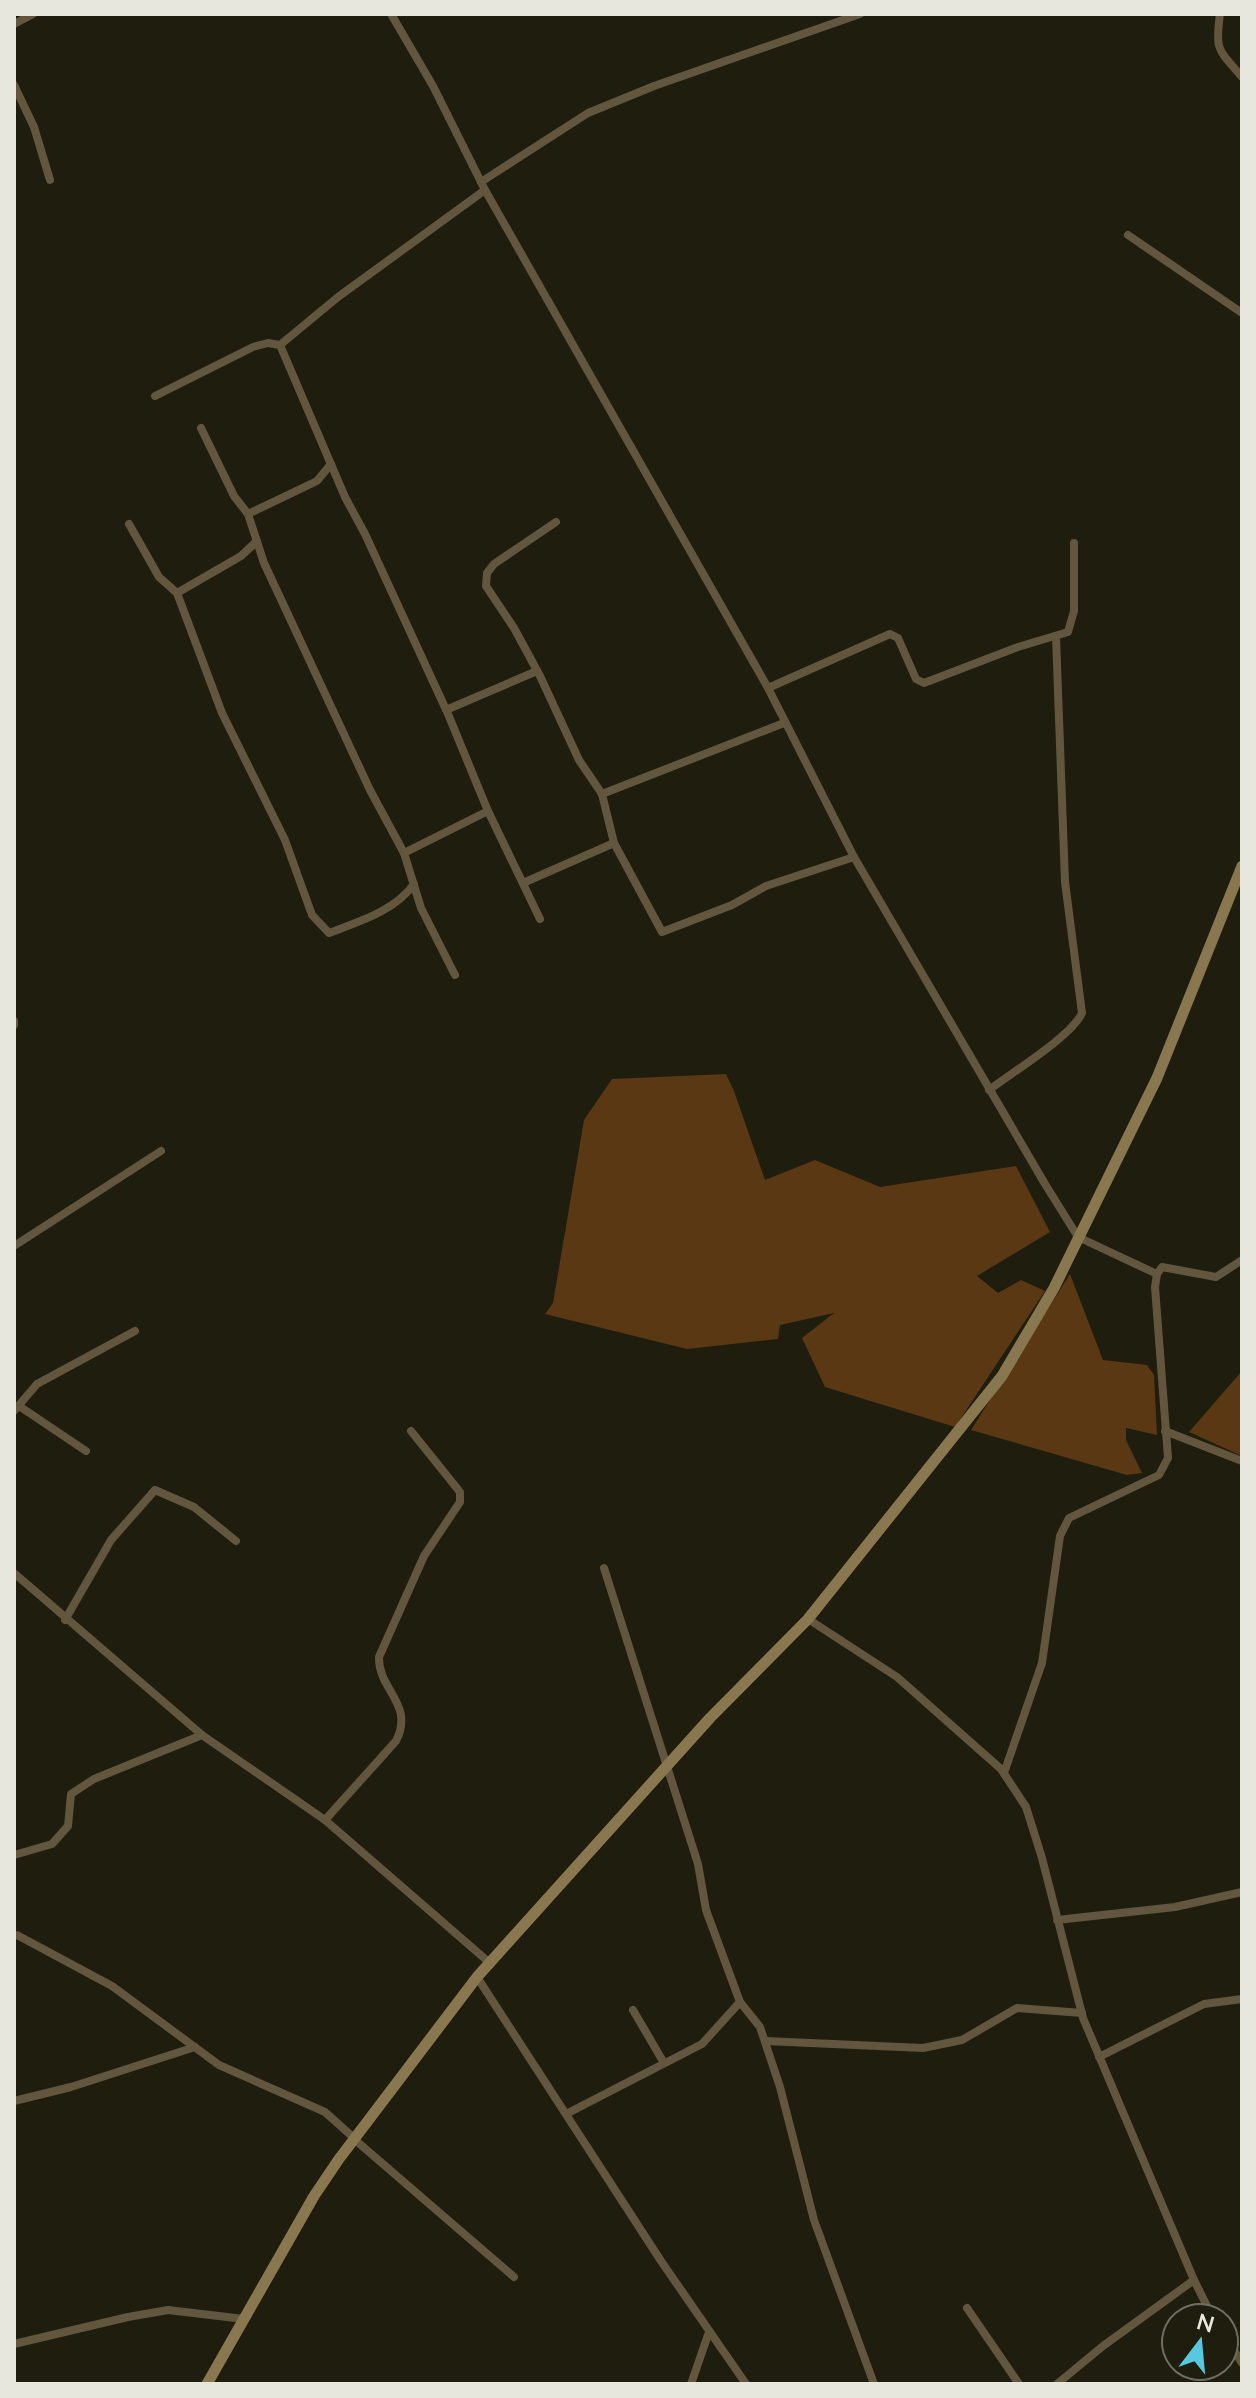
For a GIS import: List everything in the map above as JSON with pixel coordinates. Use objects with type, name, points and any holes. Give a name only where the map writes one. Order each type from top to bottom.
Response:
[{"type":"street","points":[[14,24],[33,14]]},
{"type":"street","points":[[391,14],[433,86],[483,186],[768,688],[854,857],[1078,1237],[1157,1274]]},
{"type":"street","points":[[155,396],[253,347],[268,343],[280,345],[483,186],[588,113],[654,86],[860,14]]},
{"type":"street","points":[[1220,14],[1216,42],[1242,77]]},
{"type":"street","points":[[14,85],[34,127],[50,180]]},
{"type":"street","points":[[1128,235],[1242,313]]},
{"type":"street","points":[[280,345],[331,464],[446,710],[488,811],[540,919]]},
{"type":"street","points":[[201,428],[234,496],[248,514],[309,662],[404,853],[421,908],[455,975]]},
{"type":"street","points":[[248,514],[317,481],[331,464]]},
{"type":"street","points":[[556,522],[494,564],[487,573],[486,586],[514,628],[579,760],[602,794],[614,843],[662,932],[732,905],[766,886],[854,857]]},
{"type":"street","points":[[129,524],[159,577],[177,593],[222,713],[285,840],[312,915],[329,933],[371,917],[407,893],[414,884]]},
{"type":"street","points":[[177,593],[241,556],[257,541]]},
{"type":"street","points":[[768,688],[890,634],[898,638],[916,679],[924,683],[1018,647],[1068,632],[1072,623],[1074,543]]},
{"type":"street","points":[[989,1090],[1059,1037],[1079,1020],[1082,1013],[1065,882],[1056,636]]},
{"type":"street","points":[[446,710],[537,671]]},
{"type":"street","points":[[602,794],[784,723]]},
{"type":"street","points":[[404,853],[488,811]]},
{"type":"street","points":[[523,883],[614,843]]},
{"type":"street","points":[[207,2384],[314,2196],[477,1977],[710,1718],[808,1619],[1002,1376],[1054,1288],[1157,1078],[1242,866]]},
{"type":"street","points":[[14,1246],[161,1151]]},
{"type":"street","points":[[1004,1773],[1042,1663],[1060,1536],[1069,1518],[1159,1475],[1168,1458],[1155,1287],[1157,1274],[1162,1267],[1174,1267],[1216,1277],[1242,1260]]},
{"type":"street","points":[[86,1451],[16,1409],[37,1384],[135,1331]]},
{"type":"street","points":[[325,1820],[396,1741],[403,1726],[399,1708],[379,1670],[379,1657],[424,1556],[460,1502],[460,1492],[411,1431]]},
{"type":"street","points":[[1165,1431],[1242,1461]]},
{"type":"street","points":[[65,1620],[111,1540],[155,1490],[194,1507],[236,1541]]},
{"type":"street","points":[[604,1568],[698,1864],[706,1910],[740,2002],[760,2027],[765,2041],[814,2220],[874,2384]]},
{"type":"street","points":[[14,1573],[202,1735],[325,1820],[491,1964]]},
{"type":"street","points":[[808,1619],[897,1677],[1004,1773],[1026,1807],[1082,2013],[1205,2302]]},
{"type":"street","points":[[14,1855],[52,1844],[68,1826],[71,1794],[94,1779],[202,1735]]},
{"type":"street","points":[[1057,1920],[1175,1907],[1242,1892]]},
{"type":"street","points":[[14,1936],[112,1986],[219,2065],[325,2112],[514,2277]]},
{"type":"street","points":[[477,1977],[746,2384]]},
{"type":"street","points":[[1099,2057],[1204,2004],[1242,1999]]},
{"type":"street","points":[[566,2114],[702,2044],[740,2002]]},
{"type":"street","points":[[765,2041],[923,2048],[962,2040],[1017,2008],[1082,2013]]},
{"type":"street","points":[[633,2010],[664,2063]]},
{"type":"street","points":[[14,2101],[71,2087],[195,2047]]},
{"type":"street","points":[[1057,2384],[1103,2346],[1194,2280]]},
{"type":"street","points":[[967,2308],[1019,2384]]},
{"type":"street","points":[[14,2344],[168,2310],[244,2319]]},
{"type":"street","points":[[691,2384],[709,2332]]},
{"type":"shaded area","points":[[726,1074],[765,1180],[815,1160],[880,1187],[1016,1166],[1050,1232],[977,1276],[998,1293],[1021,1280],[1045,1291],[955,1427],[825,1387],[802,1338],[834,1313],[780,1325],[778,1339],[687,1349],[545,1314],[553,1303],[584,1120],[612,1079]]},
{"type":"shaded area","points":[[1070,1274],[1103,1360],[1147,1365],[1154,1375],[1157,1435],[1126,1428],[1126,1440],[1142,1473],[1127,1475],[971,1430]]},
{"type":"shaded area","points":[[1242,1371],[1242,1456],[1189,1432]]}]
